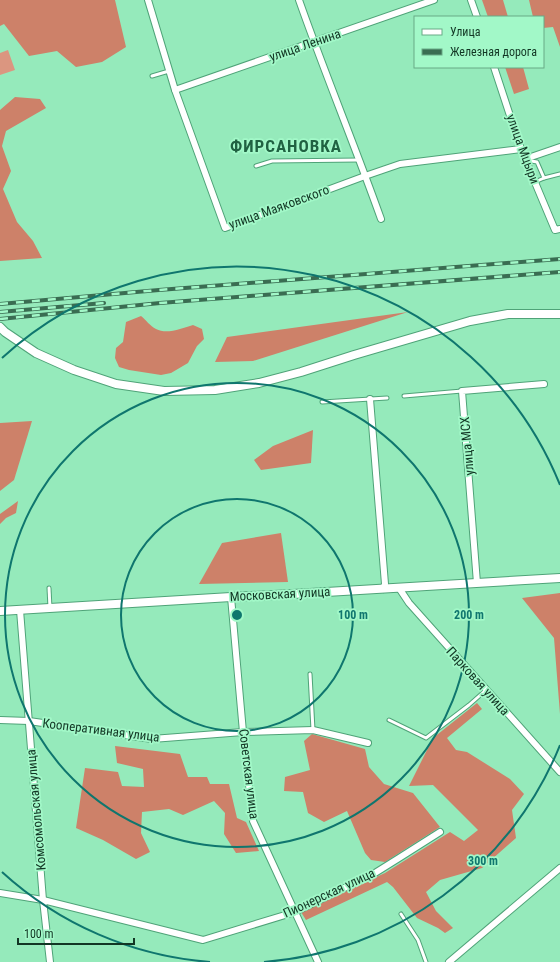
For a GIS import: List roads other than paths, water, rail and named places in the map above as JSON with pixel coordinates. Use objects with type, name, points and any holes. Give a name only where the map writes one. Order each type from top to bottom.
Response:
[{"type":"street","name":"улица Маяковского","points":[[148,0],[175,90],[225,228],[400,164],[522,149]]},
{"type":"street","points":[[299,0],[381,219]]},
{"type":"street","name":"улица Ленина","points":[[175,90],[434,0]]},
{"type":"street","points":[[471,0],[477,16]]},
{"type":"street","name":"улица Мцыри","points":[[494,68],[526,160],[557,229]]},
{"type":"street","points":[[526,160],[560,147]]},
{"type":"street","points":[[0,327],[36,353],[74,370],[116,384],[164,391],[215,390],[259,383],[294,374],[470,320],[508,314],[560,314]]},
{"type":"street","points":[[462,391],[544,384]]},
{"type":"street","name":"улица МСХ","points":[[462,391],[477,583]]},
{"type":"street","points":[[370,399],[385,584],[383,589]]},
{"type":"street","name":"Московская улица","points":[[0,611],[560,578]]},
{"type":"street","name":"Парковая улица","points":[[399,588],[409,603],[560,772]]},
{"type":"street","name":"Советская улица","points":[[231,597],[243,732],[253,821],[318,962]]},
{"type":"street","name":"Комсомольская улица","points":[[20,610],[50,962]]},
{"type":"street","name":"Кооперативная улица","points":[[0,720],[29,721],[152,739],[243,732],[313,730],[368,743]]},
{"type":"street","name":"Пионерская улица","points":[[0,893],[44,900],[203,940],[295,912],[374,873],[440,832]]},
{"type":"street","points":[[449,962],[560,868]]},
{"type":"lane","points":[[152,76],[169,71]]},
{"type":"lane","points":[[256,166],[272,161],[359,160]]},
{"type":"lane","points":[[526,160],[537,162],[544,178]]},
{"type":"lane","points":[[535,182],[560,174]]},
{"type":"lane","points":[[404,396],[462,391]]},
{"type":"lane","points":[[322,402],[387,398]]},
{"type":"lane","points":[[49,588],[50,608]]},
{"type":"lane","points":[[310,674],[313,730]]},
{"type":"lane","points":[[389,720],[426,738],[486,690]]},
{"type":"lane","points":[[401,914],[418,940],[426,962]]},
{"type":"railway","points":[[0,304],[159,290],[560,259]]},
{"type":"railway","points":[[0,319],[160,303],[560,272]]},
{"type":"railway","points":[[0,312],[104,303]]},
{"type":"district","name":"ФИРСАНОВКА","points":[[286,146]]}]
